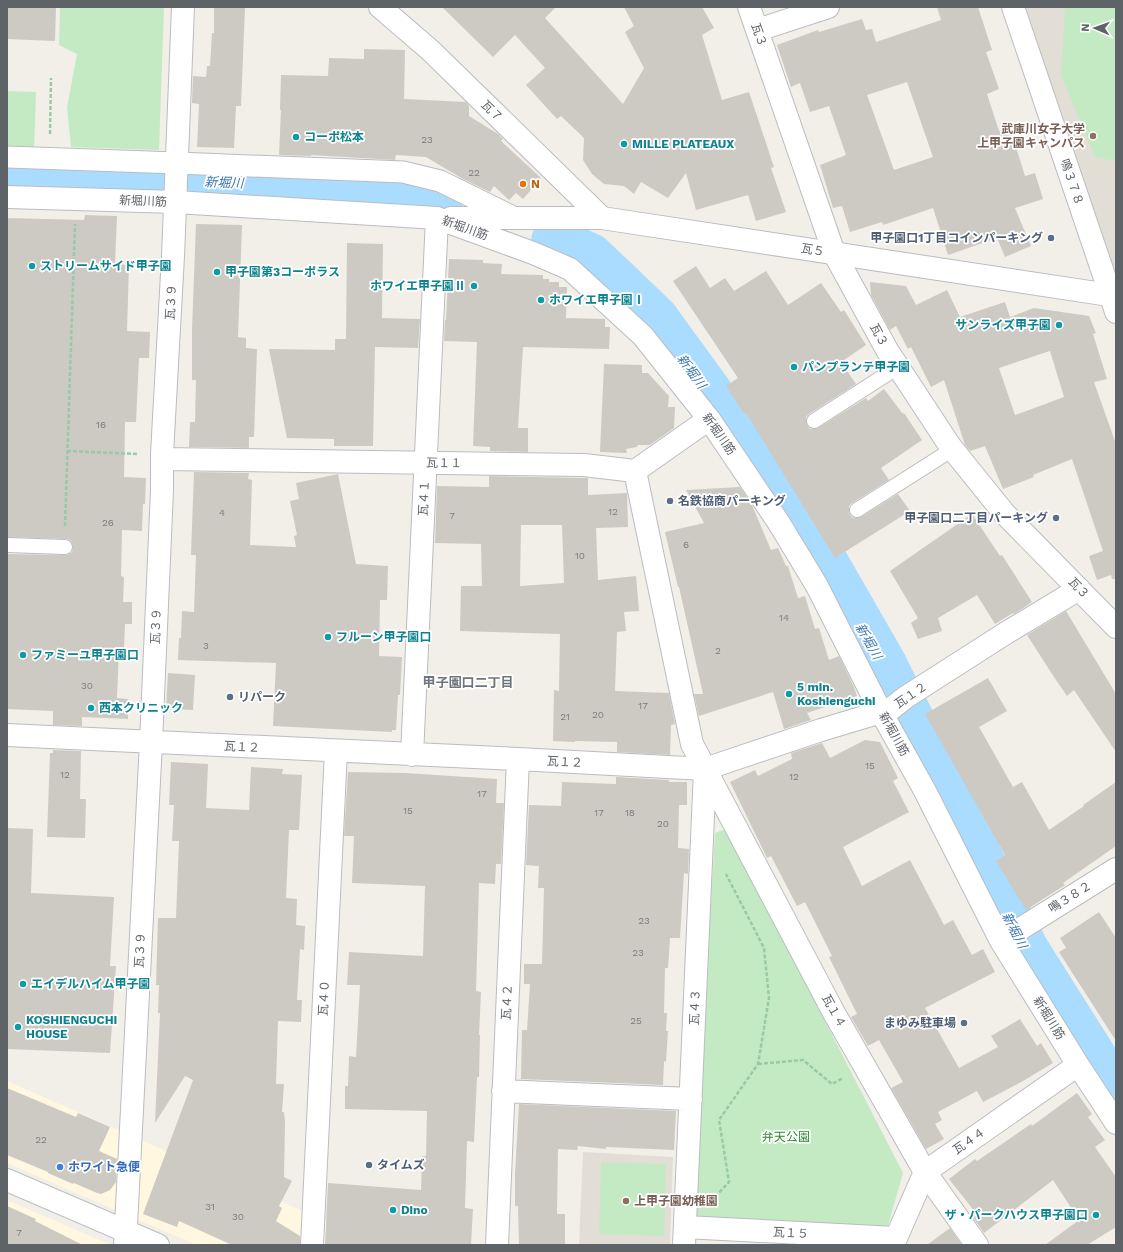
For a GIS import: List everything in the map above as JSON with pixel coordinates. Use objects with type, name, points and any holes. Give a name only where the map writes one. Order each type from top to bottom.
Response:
[{"type":"street","name":"瓦３９","points":[[125,1238],[151,742],[162,498],[162,457],[183,7]]},
{"type":"street","name":"瓦７","points":[[380,7],[430,50],[602,218]]},
{"type":"street","name":"瓦３","points":[[749,7],[834,253],[887,350],[953,449],[1004,513],[1116,627]]},
{"type":"street","points":[[758,30],[828,7]]},
{"type":"street","name":"鳴３７８","points":[[1013,7],[1114,301]]},
{"type":"street","points":[[7,158],[49,159],[176,181],[402,172],[440,181],[514,218]]},
{"type":"street","name":"新堀川筋","points":[[7,197],[75,199],[176,181],[437,218],[533,253],[570,269],[643,336],[709,419],[779,523],[893,706],[926,791],[1012,933],[1078,1065],[1116,1123]]},
{"type":"street","name":"瓦５","points":[[437,218],[602,218],[834,253],[1114,301]]},
{"type":"street","name":"瓦４１","points":[[412,755],[437,218]]},
{"type":"street","points":[[635,470],[709,419]]},
{"type":"street","name":"瓦１１","points":[[162,457],[584,465],[635,470]]},
{"type":"street","name":"瓦１４","points":[[635,470],[692,744],[834,1013],[925,1172],[977,1245]]},
{"type":"street","name":"瓦１２","points":[[7,735],[705,769],[893,706],[1006,633],[1079,589]]},
{"type":"street","name":"瓦４０","points":[[312,1245],[336,751]]},
{"type":"street","name":"瓦４２","points":[[497,1245],[518,759]]},
{"type":"street","name":"瓦４３","points":[[685,1236],[705,769]]},
{"type":"street","name":"鳴３８２","points":[[1012,933],[1116,869]]},
{"type":"street","name":"瓦４４","points":[[925,1172],[1078,1065]]},
{"type":"street","points":[[503,1091],[692,1099]]},
{"type":"street","points":[[895,1242],[925,1172]]},
{"type":"street","points":[[7,1180],[125,1238],[158,1245]]},
{"type":"street","name":"瓦１５","points":[[685,1236],[895,1242]]},
{"type":"lane","points":[[814,422],[898,367]]},
{"type":"lane","points":[[857,510],[953,449]]},
{"type":"lane","points":[[7,545],[65,547]]},
{"type":"path","points":[[49,159],[51,78]]},
{"type":"path","points":[[65,547],[75,199]]},
{"type":"path","points":[[68,451],[162,457]]},
{"type":"path","points":[[685,1236],[728,1182],[719,1120],[758,1064],[769,998],[764,948],[721,863],[701,860]]},
{"type":"path","points":[[758,1064],[803,1060],[832,1084],[865,1067]]},
{"type":"shaded area","name":"武庫川女子大学 上甲子園キャンパス","points":[[1025,7],[1116,7],[1116,268],[1113,266]]},
{"type":"shaded area","points":[[7,1081],[380,1245],[197,1245],[7,1163]]},
{"type":"shaded area","name":"上甲子園幼稚園","points":[[583,1152],[673,1157],[670,1245],[579,1245]]},
{"type":"shaded area","points":[[7,1200],[111,1245],[7,1245]]},
{"type":"green space","points":[[60,7],[164,7],[159,150],[71,147],[67,107],[77,54],[59,45]]},
{"type":"green space","points":[[1065,7],[1116,7],[1116,161],[1095,157],[1061,75]]},
{"type":"green space","points":[[7,91],[36,92],[34,150],[7,150]]},
{"type":"green space","name":"弁天公園","points":[[726,829],[903,1173],[887,1229],[693,1221],[715,833]]},
{"type":"green space","points":[[601,1162],[666,1164],[664,1236],[599,1234]]},
{"type":"building","points":[[7,7],[56,7],[55,41],[7,39]]},
{"type":"building","points":[[214,7],[245,7],[241,106],[236,106],[234,148],[197,147],[199,104],[192,103],[193,76],[206,77],[207,66],[210,66],[212,33],[214,33]]},
{"type":"building","points":[[442,7],[556,7],[545,18],[623,104],[644,68],[625,32],[634,26],[624,7],[702,7],[714,28],[702,35],[722,100],[749,92],[774,167],[771,168],[786,212],[756,221],[748,195],[696,210],[686,173],[668,198],[641,182],[634,194],[624,186],[604,184],[592,174],[583,160],[584,138],[561,116],[557,119],[526,85],[545,68],[515,35],[493,57]]},
{"type":"building","points":[[937,7],[978,7],[992,50],[986,52],[999,89],[987,94],[999,131],[1010,128],[1025,176],[1035,173],[1043,199],[1015,208],[1031,246],[1005,257],[997,238],[948,255],[933,208],[883,225],[882,222],[850,232],[842,206],[833,208],[820,165],[846,155],[829,106],[810,112],[800,83],[791,87],[777,45],[818,30],[819,32],[862,19],[866,30],[872,29],[876,42],[941,20]],"holes":[[[907,82],[933,157],[894,170],[867,95]]]},
{"type":"building","points":[[364,49],[405,50],[404,99],[466,102],[469,106],[469,116],[498,134],[503,139],[501,141],[541,178],[523,199],[516,193],[509,200],[494,186],[490,192],[463,179],[426,157],[396,155],[395,160],[311,155],[279,155],[281,75],[328,76],[329,58],[364,59]]},
{"type":"building","points":[[85,215],[117,216],[115,264],[129,265],[127,331],[150,332],[149,358],[139,358],[136,422],[125,422],[124,477],[146,478],[142,531],[122,530],[121,576],[124,577],[123,602],[132,602],[132,624],[125,624],[124,648],[119,648],[117,698],[128,699],[128,719],[82,717],[82,726],[53,725],[53,711],[7,709],[7,554],[65,555],[72,552],[73,547],[70,540],[66,539],[7,537],[7,218],[84,220]]},
{"type":"building","points":[[196,224],[242,225],[238,337],[246,338],[246,348],[257,349],[254,437],[249,437],[249,448],[189,447],[190,422],[195,422],[196,380],[192,380],[192,329]]},
{"type":"building","points":[[347,243],[383,244],[382,318],[420,319],[418,348],[375,347],[373,446],[334,446],[334,439],[287,438],[269,349],[335,350],[335,339],[346,339]]},
{"type":"building","points":[[449,259],[483,260],[483,263],[502,264],[501,274],[543,275],[543,279],[549,279],[549,282],[559,282],[559,287],[567,287],[566,318],[605,319],[605,327],[610,327],[609,349],[523,347],[518,428],[528,428],[528,452],[490,451],[490,447],[473,446],[477,342],[444,341]]},
{"type":"building","points":[[696,266],[710,288],[725,278],[734,291],[766,271],[788,305],[821,283],[841,312],[844,310],[866,345],[841,362],[856,384],[809,414],[806,417],[807,425],[810,429],[818,428],[866,398],[868,401],[884,389],[903,414],[904,413],[922,440],[881,468],[889,480],[852,503],[849,506],[849,511],[853,518],[861,517],[898,494],[910,511],[835,558],[746,413],[744,414],[726,386],[738,378],[673,281]]},
{"type":"building","points":[[870,282],[906,286],[916,305],[947,290],[960,317],[1005,302],[1010,317],[1034,308],[1089,316],[1096,333],[1093,334],[1107,379],[1094,382],[1116,444],[1116,579],[1112,579],[1111,575],[1097,580],[1089,556],[1103,551],[1072,459],[1033,475],[1034,477],[1003,489],[985,446],[970,451],[965,445],[944,380],[931,387],[911,347],[908,349],[896,326],[890,330],[871,295]],"holes":[[[1050,351],[1064,397],[1015,415],[999,368]]]},
{"type":"building","points":[[604,364],[642,365],[642,373],[648,373],[669,396],[668,407],[675,407],[674,428],[650,445],[638,445],[637,447],[626,449],[627,453],[600,452]]},
{"type":"building","points":[[194,472],[249,473],[248,479],[252,480],[250,545],[296,547],[294,536],[297,535],[290,501],[299,499],[296,483],[338,474],[356,564],[388,566],[387,600],[380,600],[379,656],[402,657],[396,730],[392,730],[392,732],[273,726],[276,663],[178,660],[179,638],[181,638],[182,611],[194,612],[196,555],[191,555]]},
{"type":"building","points":[[489,476],[588,478],[588,495],[627,493],[628,527],[596,528],[598,580],[636,576],[639,611],[624,612],[626,631],[617,632],[615,691],[669,693],[675,724],[671,725],[670,755],[617,752],[617,742],[553,741],[554,690],[559,691],[560,634],[460,631],[461,586],[482,586],[481,544],[435,543],[437,486],[489,487]],"holes":[[[521,525],[562,525],[564,583],[520,586]]]},
{"type":"building","points":[[740,487],[752,505],[771,550],[778,548],[786,566],[788,566],[798,598],[805,596],[815,629],[819,628],[829,660],[839,656],[857,696],[807,713],[811,720],[784,729],[773,692],[699,716],[694,694],[703,694],[665,532],[704,523],[686,490]]},
{"type":"building","points":[[972,514],[1000,556],[1002,555],[1032,602],[995,624],[977,595],[938,618],[942,631],[918,639],[911,623],[918,618],[890,571]]},
{"type":"building","points":[[1066,611],[1116,694],[1116,752],[1074,690],[1067,696],[1027,635]]},
{"type":"building","points":[[168,673],[195,675],[193,710],[166,709]]},
{"type":"building","points":[[988,678],[1007,711],[979,727],[1013,787],[1022,782],[1049,830],[1116,782],[1116,846],[1063,883],[1065,885],[1026,910],[996,861],[1005,855],[925,714]]},
{"type":"building","points":[[865,740],[880,742],[898,778],[893,781],[909,812],[843,847],[862,886],[910,860],[944,925],[953,920],[972,955],[983,949],[995,972],[925,1008],[959,1068],[998,1047],[991,1036],[1020,1019],[1037,1046],[1041,1043],[1053,1063],[983,1102],[977,1091],[938,1112],[942,1120],[935,1124],[944,1139],[926,1149],[891,1088],[903,1082],[879,1040],[868,1046],[851,1017],[857,1014],[829,957],[832,956],[805,902],[797,906],[771,856],[767,858],[730,782],[755,770],[758,776],[792,759],[791,753],[822,743],[830,758]]},
{"type":"building","points":[[53,750],[81,751],[80,799],[86,799],[85,838],[47,837],[50,753],[53,753]]},
{"type":"building","points":[[171,762],[208,764],[206,808],[249,810],[251,767],[283,769],[282,774],[302,775],[299,830],[289,830],[286,898],[297,899],[296,925],[305,926],[304,950],[300,949],[297,1000],[302,1000],[301,1022],[278,1021],[276,1084],[284,1084],[282,1112],[284,1112],[285,1122],[284,1177],[292,1181],[279,1206],[282,1208],[276,1221],[300,1236],[300,1245],[232,1245],[179,1221],[177,1227],[143,1214],[193,1080],[185,1076],[155,1123],[160,1013],[158,1013],[159,985],[156,985],[158,918],[176,918],[179,841],[172,841],[174,805],[169,805]]},
{"type":"building","points":[[348,772],[405,773],[497,779],[496,803],[504,803],[501,864],[496,864],[495,884],[479,883],[476,991],[481,992],[479,1077],[477,1077],[474,1142],[467,1141],[465,1208],[473,1209],[471,1245],[325,1245],[328,1183],[421,1190],[422,1156],[426,1156],[427,1111],[345,1109],[345,1086],[348,1086],[349,1056],[356,1057],[360,985],[347,985],[349,952],[423,956],[425,886],[352,883],[354,836],[344,836]]},
{"type":"building","points":[[616,777],[669,780],[669,782],[687,782],[687,805],[679,805],[678,848],[689,849],[688,874],[684,873],[680,938],[670,938],[668,968],[665,968],[664,1013],[667,1013],[666,1031],[668,1031],[666,1062],[664,1061],[663,1085],[521,1079],[522,1030],[527,1030],[530,984],[524,984],[524,964],[542,964],[544,888],[538,888],[539,866],[526,865],[529,805],[561,806],[562,782],[616,784]]},
{"type":"building","points":[[7,828],[33,829],[31,893],[114,897],[110,966],[116,966],[110,1053],[7,1049]]},
{"type":"building","points":[[1099,912],[1116,938],[1116,1041],[1059,952],[1066,948],[1060,938]]},
{"type":"building","points":[[7,1088],[76,1117],[78,1113],[110,1127],[99,1151],[117,1159],[116,1182],[110,1190],[101,1194],[97,1193],[7,1155]]},
{"type":"building","points":[[1077,1093],[1092,1114],[1088,1117],[1105,1140],[1095,1147],[1116,1177],[1116,1227],[1087,1245],[1045,1245],[1079,1220],[1053,1180],[984,1233],[970,1213],[973,1211],[972,1208],[949,1179],[975,1159],[977,1161],[1031,1124],[1032,1126]]},
{"type":"building","points":[[519,1104],[676,1111],[674,1150],[606,1147],[606,1149],[578,1146],[577,1150],[558,1149],[557,1214],[565,1214],[565,1245],[519,1245],[518,1206],[515,1206],[515,1175]]},
{"type":"building","points":[[7,1206],[36,1219],[35,1221],[83,1245],[7,1245]]},
{"type":"building","points":[[950,1228],[962,1245],[927,1245]]},
{"type":"waterway","name":"新堀川","points":[[7,176],[380,187],[440,197]]},
{"type":"waterway","name":"新堀川","points":[[555,241],[590,257],[654,318],[794,510],[882,663],[1025,950],[1116,1094]]},
{"type":"place","name":"武庫川女子大学 上甲子園キャンパス","points":[[1093,136]]},
{"type":"place","name":"コーポ松本","points":[[296,137]]},
{"type":"place","name":"MILLE PLATEAUX","points":[[624,144]]},
{"type":"place","name":"N","points":[[523,184]]},
{"type":"place","name":"甲子園口1丁目コインパーキング","points":[[1051,238]]},
{"type":"place","name":"ストリームサイド甲子園","points":[[32,266]]},
{"type":"place","name":"甲子園第3コーポラス","points":[[217,272]]},
{"type":"place","name":"ホワイエ甲子園Ⅱ","points":[[474,286]]},
{"type":"place","name":"ホワイエ甲子園Ⅰ","points":[[541,300]]},
{"type":"place","name":"サンライズ甲子園","points":[[1059,325]]},
{"type":"place","name":"パンプランテ甲子園","points":[[794,367]]},
{"type":"place","name":"名鉄協商パーキング","points":[[670,501]]},
{"type":"place","name":"甲子園口二丁目パーキング","points":[[1056,518]]},
{"type":"place","name":"フルーン甲子園口","points":[[328,637]]},
{"type":"place","name":"ファミーユ甲子園口","points":[[23,655]]},
{"type":"place","name":"5 min. Koshienguchi","points":[[789,694]]},
{"type":"place","name":"リパーク","points":[[230,697]]},
{"type":"place","name":"西本クリニック","points":[[91,708]]},
{"type":"place","name":"エイデルハイム甲子園","points":[[23,984]]},
{"type":"place","name":"まゆみ駐車場","points":[[964,1023]]},
{"type":"place","name":"KOSHIENGUCHI HOUSE","points":[[18,1027]]},
{"type":"place","name":"タイムズ","points":[[369,1165]]},
{"type":"place","name":"ホワイト急便","points":[[60,1167]]},
{"type":"place","name":"上甲子園幼稚園","points":[[626,1201]]},
{"type":"place","name":"Dino","points":[[393,1210]]},
{"type":"place","name":"ザ・パークハウス甲子園口","points":[[1096,1215]]},
{"type":"district","name":"甲子園口二丁目","points":[[468,682]]}]
